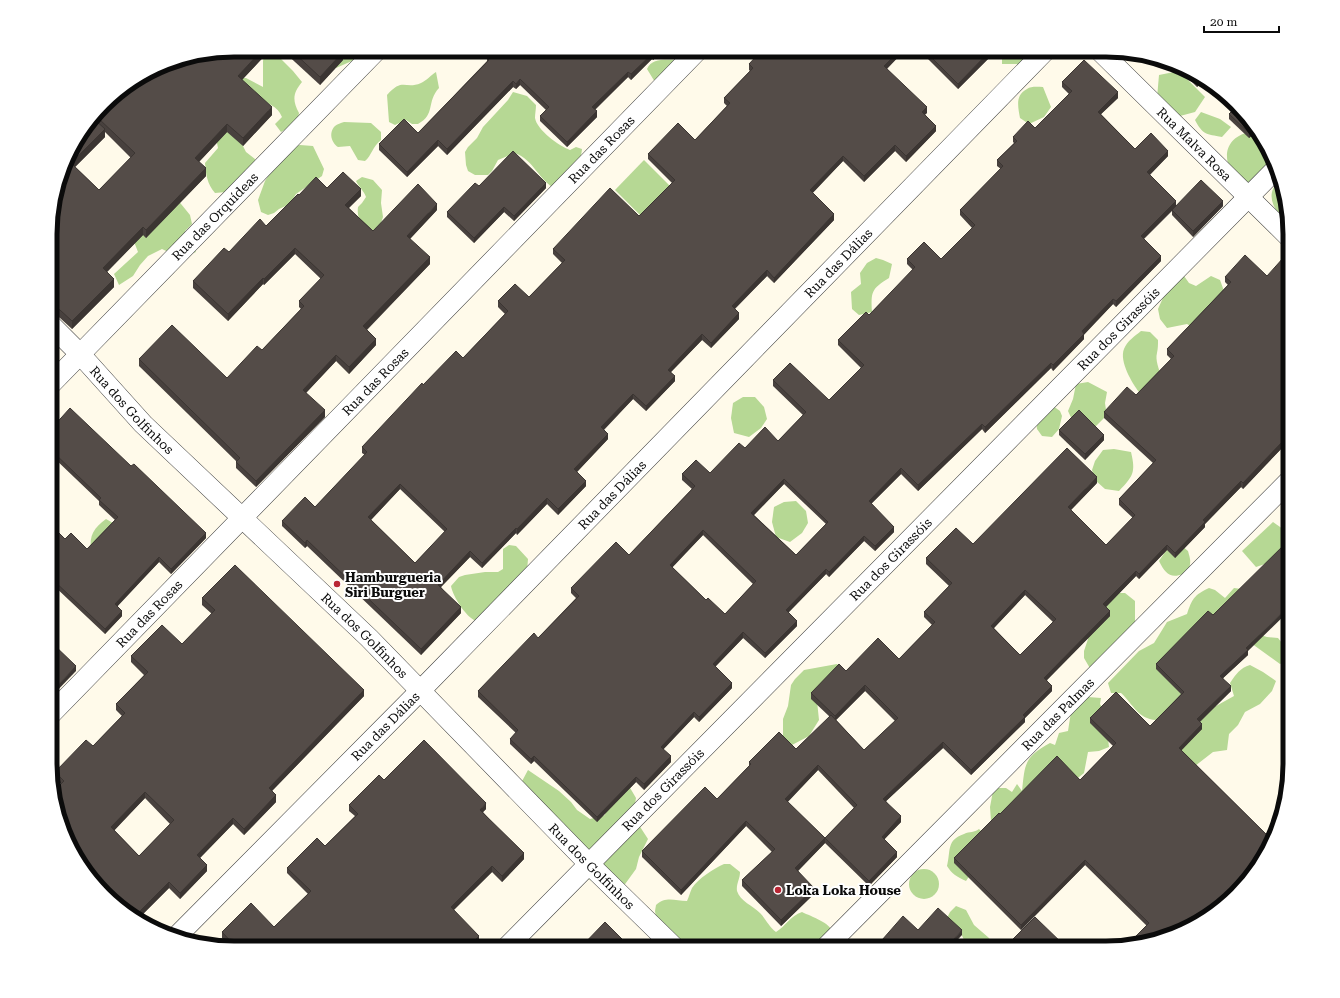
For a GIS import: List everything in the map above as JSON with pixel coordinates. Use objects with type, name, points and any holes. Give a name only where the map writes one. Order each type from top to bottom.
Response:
[{"type":"street","name":"Rua das Orquídeas","points":[[57,378],[370,57]]},
{"type":"street","name":"Rua das Rosas","points":[[57,708],[691,57]]},
{"type":"street","name":"Rua das Dálias","points":[[180,933],[420,691],[1039,57]]},
{"type":"street","name":"Rua Malva Rosa","points":[[1106,57],[1283,231]]},
{"type":"street","name":"Rua dos Girassóis","points":[[513,941],[1272,173]]},
{"type":"street","name":"Rua dos Golfinhos","points":[[57,331],[80,354],[143,424],[369,638],[589,864],[668,941]]},
{"type":"street","name":"Rua das Palmas","points":[[832,941],[1283,487]]},
{"type":"green space","points":[[264,57],[279,57],[302,82],[294,97],[299,113],[297,123],[281,132],[275,124],[282,117],[278,110],[264,101],[240,78],[246,78],[263,87]]},
{"type":"green space","points":[[317,57],[361,57],[336,68]]},
{"type":"green space","points":[[1028,57],[1019,64],[1002,64],[1002,58]]},
{"type":"green space","points":[[659,60],[676,60],[658,87],[647,69],[649,65]]},
{"type":"green space","points":[[1177,71],[1182,74],[1205,97],[1195,112],[1180,116],[1157,98],[1159,75]]},
{"type":"green space","points":[[436,72],[439,88],[435,93],[429,112],[424,120],[418,124],[412,124],[406,120],[395,125],[389,122],[387,95],[401,85],[416,85],[421,83]]},
{"type":"green space","points":[[1043,87],[1051,107],[1044,117],[1029,124],[1020,118],[1018,106],[1019,98],[1023,92],[1029,88]]},
{"type":"green space","points":[[513,92],[527,96],[536,105],[535,118],[537,123],[549,137],[570,150],[576,147],[582,149],[579,162],[574,172],[556,189],[545,181],[527,160],[515,153],[498,160],[488,175],[475,175],[468,171],[465,152],[477,138],[483,127],[508,100]]},
{"type":"green space","points":[[1201,112],[1220,119],[1231,127],[1222,137],[1206,133],[1200,129],[1195,120]]},
{"type":"green space","points":[[344,122],[371,123],[381,132],[381,140],[365,161],[358,160],[350,146],[338,147],[334,143],[331,135],[333,129],[335,126]]},
{"type":"green space","points":[[226,128],[241,142],[246,152],[255,159],[255,165],[226,192],[215,193],[212,190],[206,175],[205,163],[218,148],[215,133]]},
{"type":"green space","points":[[1250,132],[1270,166],[1271,170],[1255,182],[1246,182],[1238,178],[1231,171],[1227,153],[1230,144],[1238,137]]},
{"type":"green space","points":[[294,146],[313,146],[324,169],[322,176],[296,194],[290,204],[268,215],[261,212],[258,200],[265,181],[279,159]]},
{"type":"green space","points":[[644,160],[670,186],[641,216],[615,190]]},
{"type":"green space","points":[[362,177],[373,180],[382,190],[381,203],[383,217],[381,229],[376,233],[365,226],[358,216],[358,207],[366,197],[356,181]]},
{"type":"green space","points":[[1276,185],[1280,199],[1282,218],[1273,205],[1272,194]]},
{"type":"green space","points":[[177,199],[190,215],[192,224],[185,231],[196,252],[181,258],[162,249],[148,256],[133,276],[119,285],[114,274],[138,252],[133,239]]},
{"type":"green space","points":[[876,258],[892,264],[889,278],[875,288],[873,292],[872,312],[859,315],[852,309],[851,292],[861,284],[860,273],[867,263]]},
{"type":"green space","points":[[1184,276],[1189,283],[1196,286],[1211,276],[1220,280],[1224,291],[1195,329],[1187,324],[1167,328],[1160,319],[1158,309],[1171,280]]},
{"type":"green space","points":[[1141,331],[1150,332],[1158,340],[1156,359],[1161,376],[1148,391],[1139,392],[1127,372],[1123,360],[1123,354],[1127,344]]},
{"type":"green space","points":[[1088,382],[1107,392],[1104,418],[1095,427],[1074,424],[1068,411],[1073,399],[1076,384]]},
{"type":"green space","points":[[743,397],[755,397],[764,407],[767,419],[761,428],[749,437],[734,433],[731,418],[733,403]]},
{"type":"green space","points":[[1053,406],[1060,411],[1062,416],[1059,429],[1052,437],[1042,436],[1037,429],[1036,419]]},
{"type":"green space","points":[[1114,449],[1131,452],[1133,465],[1130,478],[1119,491],[1105,489],[1095,480],[1092,470],[1095,461],[1103,450]]},
{"type":"green space","points":[[796,501],[806,511],[808,523],[802,533],[790,542],[776,537],[772,522],[774,507],[784,502]]},
{"type":"green space","points":[[106,519],[113,523],[91,550],[93,532]]},
{"type":"green space","points":[[1273,522],[1283,529],[1283,549],[1271,562],[1256,567],[1242,551]]},
{"type":"green space","points":[[509,545],[516,546],[528,559],[527,571],[476,621],[472,619],[460,606],[454,596],[451,586],[459,577],[465,575],[498,572],[503,569],[503,549]]},
{"type":"green space","points":[[1173,545],[1182,546],[1188,551],[1190,559],[1188,570],[1183,574],[1175,576],[1168,574],[1163,569],[1159,561],[1165,552]]},
{"type":"green space","points":[[1209,588],[1215,590],[1225,598],[1234,588],[1249,590],[1254,633],[1267,637],[1278,638],[1283,644],[1283,663],[1280,664],[1244,638],[1186,687],[1179,701],[1156,720],[1145,717],[1136,710],[1121,693],[1111,693],[1108,683],[1139,651],[1154,643],[1167,622],[1187,614],[1194,598]]},
{"type":"green space","points":[[1119,593],[1125,593],[1135,601],[1135,627],[1091,670],[1084,658],[1084,651],[1088,639],[1092,614]]},
{"type":"green space","points":[[837,664],[844,670],[817,701],[819,720],[809,736],[792,745],[783,738],[783,719],[788,706],[791,685],[804,670]]},
{"type":"green space","points":[[1250,665],[1276,681],[1272,691],[1260,704],[1245,712],[1238,725],[1229,734],[1227,750],[1213,752],[1195,766],[1146,748],[1208,706],[1216,706],[1234,696],[1230,683],[1238,672]]},
{"type":"green space","points":[[1088,697],[1101,698],[1100,704],[1105,713],[1109,747],[1099,751],[1088,752],[1084,773],[1062,791],[991,821],[990,807],[993,791],[998,788],[1006,788],[1012,792],[1017,784],[1022,791],[1027,762],[1041,748],[1050,743],[1055,745],[1059,733],[1068,731],[1071,712]]},
{"type":"green space","points":[[528,770],[559,791],[577,810],[590,819],[605,815],[606,803],[626,781],[636,798],[633,816],[648,839],[639,857],[636,869],[615,898],[586,877],[559,845],[520,785]]},
{"type":"green space","points":[[979,829],[981,831],[970,875],[966,881],[955,875],[947,866],[950,847],[954,839],[958,836]]},
{"type":"green space","points":[[724,864],[730,864],[740,872],[737,888],[739,895],[744,901],[760,913],[771,928],[776,932],[794,916],[802,912],[829,926],[834,934],[835,941],[678,941],[657,924],[655,911],[656,905],[667,900],[687,901],[692,888],[702,877]]},
{"type":"green space","points":[[924,869],[935,873],[939,884],[935,895],[924,899],[913,895],[909,884],[913,873]]},
{"type":"green space","points":[[956,906],[966,910],[974,925],[991,941],[964,941],[957,928],[947,918]]},
{"type":"building","points":[[222,57],[256,57],[238,76],[272,107],[243,138],[227,124],[195,158],[206,168],[146,230],[143,227],[103,268],[114,279],[72,321],[57,308],[57,222],[60,199],[70,166],[71,163],[99,190],[135,153],[99,119],[117,101],[145,81],[177,66],[199,60]]},
{"type":"building","points":[[299,57],[338,57],[320,77]]},
{"type":"building","points":[[649,57],[631,74],[628,72],[592,107],[597,111],[567,142],[540,116],[549,107],[520,79],[516,84],[513,81],[447,149],[438,140],[407,172],[379,144],[404,119],[418,133],[489,60],[487,58]]},
{"type":"building","points":[[756,57],[893,57],[884,66],[927,107],[922,112],[936,126],[906,156],[895,145],[864,176],[843,156],[810,190],[834,214],[774,278],[767,270],[732,306],[739,313],[711,343],[702,334],[668,370],[675,376],[646,406],[633,394],[601,427],[608,434],[574,469],[586,481],[558,509],[547,498],[482,563],[470,551],[438,585],[461,607],[421,649],[307,540],[305,543],[282,521],[305,497],[315,507],[367,452],[362,447],[422,383],[423,385],[456,351],[463,358],[508,311],[498,301],[515,284],[529,297],[565,260],[553,249],[610,188],[639,216],[675,180],[648,154],[678,123],[695,140],[730,103],[724,98],[753,68],[749,64]],"holes":[[[400,484],[447,529],[415,563],[368,517]]]},
{"type":"building","points":[[931,57],[984,57],[958,84]]},
{"type":"building","points":[[1084,60],[1118,92],[1098,112],[1135,149],[1151,133],[1168,151],[1147,172],[1176,201],[1141,236],[1161,256],[1116,301],[1113,299],[1082,331],[1084,334],[1053,365],[1051,363],[985,427],[982,424],[918,485],[901,468],[869,501],[894,527],[875,546],[864,536],[829,572],[826,569],[786,610],[797,621],[765,653],[743,632],[713,664],[732,683],[699,717],[694,712],[661,747],[671,756],[644,784],[636,777],[597,817],[534,756],[531,759],[510,739],[518,730],[478,691],[534,633],[538,638],[579,596],[571,588],[616,542],[629,555],[695,486],[682,474],[696,460],[710,473],[739,443],[745,448],[765,427],[778,441],[806,412],[773,380],[790,363],[829,400],[864,365],[838,340],[866,312],[869,315],[915,267],[907,259],[924,242],[941,259],[975,225],[960,210],[1003,166],[997,160],[1017,141],[1013,137],[1028,121],[1035,128],[1072,91],[1062,82]],"holes":[[[784,479],[828,522],[796,555],[751,513]],[[703,530],[756,581],[725,614],[708,598],[706,600],[670,565]]]},
{"type":"building","points":[[1232,110],[1250,132],[1249,133],[1229,114]]},
{"type":"building","points":[[97,122],[105,129],[72,162],[81,145]]},
{"type":"building","points":[[513,151],[546,183],[514,216],[504,207],[474,238],[447,212],[475,183],[479,186]]},
{"type":"building","points":[[343,172],[361,189],[345,205],[373,231],[418,184],[437,204],[407,236],[430,257],[363,326],[376,339],[349,367],[336,355],[303,390],[325,410],[256,481],[236,462],[240,458],[139,359],[172,325],[227,378],[257,346],[262,350],[304,306],[299,301],[324,275],[295,248],[228,314],[193,281],[224,248],[229,252],[260,219],[266,226],[316,177],[327,188]]},
{"type":"building","points":[[1201,180],[1223,201],[1193,231],[1172,210]]},
{"type":"building","points":[[1245,255],[1267,276],[1283,258],[1283,443],[1282,442],[1243,483],[1241,481],[1203,520],[1205,522],[1175,553],[1167,545],[1139,574],[1136,571],[1103,604],[1110,611],[1044,678],[1052,686],[1023,715],[1025,717],[971,770],[943,742],[883,799],[901,816],[882,837],[897,852],[869,881],[825,838],[795,868],[814,888],[781,920],[742,880],[775,849],[746,821],[681,890],[642,851],[705,787],[717,799],[751,764],[749,762],[779,732],[796,749],[831,715],[864,750],[898,718],[865,685],[835,716],[811,693],[839,664],[846,671],[878,638],[899,659],[935,622],[924,612],[952,583],[926,558],[956,528],[973,544],[1067,448],[1097,477],[1068,507],[1106,545],[1135,515],[1119,499],[1156,460],[1104,412],[1127,387],[1136,395],[1174,356],[1167,349],[1231,282],[1225,277]],"holes":[[[1025,590],[1056,619],[1020,655],[991,626]],[[818,765],[857,805],[825,838],[785,799]]]},
{"type":"building","points":[[70,408],[131,466],[134,464],[206,533],[171,569],[159,557],[115,604],[122,611],[105,629],[57,584],[57,531],[65,539],[71,533],[87,549],[118,517],[99,500],[101,498],[57,456],[57,422]]},
{"type":"building","points":[[1079,410],[1104,435],[1085,454],[1059,430]]},
{"type":"building","points":[[1283,546],[1283,612],[1246,648],[1248,650],[1220,676],[1231,686],[1197,719],[1202,724],[1179,748],[1268,836],[1259,853],[1239,881],[1223,897],[1195,917],[1163,932],[1133,939],[1149,923],[1085,860],[1021,925],[954,858],[1057,756],[1080,780],[1116,743],[1090,718],[1116,692],[1150,726],[1184,692],[1156,664],[1208,611],[1213,615]]},
{"type":"building","points":[[235,565],[364,690],[269,788],[276,795],[244,829],[233,818],[197,855],[207,865],[180,893],[169,882],[138,913],[117,897],[101,881],[81,853],[66,821],[60,799],[59,786],[64,781],[57,774],[57,770],[86,740],[93,746],[125,713],[116,704],[148,672],[131,656],[162,625],[182,644],[215,610],[202,598]],"holes":[[[145,792],[174,820],[139,856],[111,827]]]},
{"type":"building","points":[[57,648],[76,666],[57,686]]},
{"type":"building","points":[[424,740],[486,803],[480,810],[524,853],[502,876],[492,866],[451,907],[479,936],[474,941],[230,941],[222,932],[251,903],[274,927],[311,891],[287,868],[317,838],[325,846],[358,814],[349,805],[379,775],[384,780]]},
{"type":"building","points":[[938,908],[962,930],[952,941],[881,941],[903,916],[918,930]]},
{"type":"building","points":[[1035,917],[1060,941],[1011,941]]},
{"type":"building","points":[[605,922],[624,941],[587,941]]},
{"type":"place","name":"Hamburgueria Siri Burguer","points":[[337,584]]},
{"type":"place","name":"Loka Loka House","points":[[778,890]]}]
